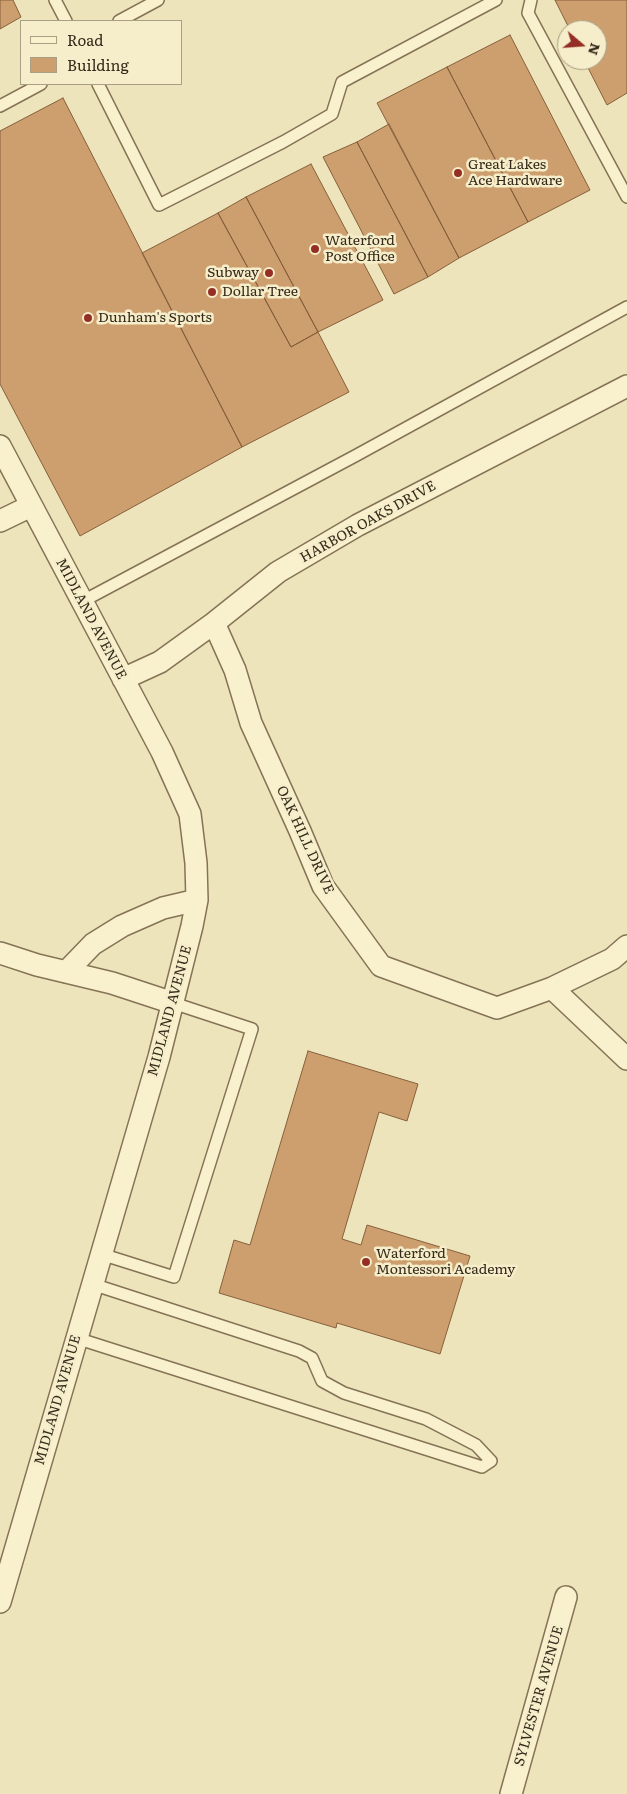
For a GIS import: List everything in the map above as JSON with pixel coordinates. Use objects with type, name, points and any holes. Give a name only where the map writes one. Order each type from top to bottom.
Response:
[{"type":"street","name":"HARBOR OAKS DRIVE","points":[[123,679],[160,662],[214,623],[278,572],[358,525],[627,386]]},
{"type":"street","name":"MIDLAND AVENUE","points":[[0,446],[162,752],[190,814],[198,900],[173,1003],[0,1602]]},
{"type":"street","points":[[0,521],[31,506]]},
{"type":"street","name":"OAK HILL DRIVE","points":[[214,623],[235,670],[251,723],[323,886],[381,966],[497,1008],[552,988],[612,959],[627,946]]},
{"type":"street","points":[[66,972],[92,944],[122,926],[162,908],[198,900]]},
{"type":"street","points":[[0,954],[112,983],[173,1003]]},
{"type":"street","points":[[552,988],[627,1059]]},
{"type":"street","name":"SYLVESTER AVENUE","points":[[511,1794],[566,1597]]},
{"type":"lane","points":[[55,0],[65,20]]},
{"type":"lane","points":[[121,20],[158,0]]},
{"type":"lane","points":[[99,85],[159,205],[283,142],[332,114],[342,82],[496,0]]},
{"type":"lane","points":[[531,0],[528,12],[627,197]]},
{"type":"lane","points":[[0,106],[39,85]]},
{"type":"lane","points":[[83,600],[355,456],[627,307]]},
{"type":"lane","points":[[101,1254],[174,1277],[252,1029],[173,1003]]},
{"type":"lane","points":[[76,1338],[482,1467],[491,1461],[476,1445],[426,1419],[344,1393],[322,1381],[312,1358],[299,1351],[92,1284]]},
{"type":"building","points":[[0,0],[13,0],[21,17],[0,29]]},
{"type":"building","points":[[555,0],[627,0],[627,93],[607,105],[589,70],[607,70],[607,20],[565,20]]},
{"type":"building","points":[[510,35],[590,190],[528,222],[447,67]]},
{"type":"building","name":"Great Lakes Ace Hardware","points":[[447,67],[528,222],[459,258],[377,103]]},
{"type":"building","name":"Dunham's Sports","points":[[63,98],[242,447],[80,536],[0,384],[0,131]]},
{"type":"building","points":[[389,124],[459,258],[428,277],[357,142]]},
{"type":"building","points":[[357,142],[428,277],[394,294],[323,157]]},
{"type":"building","name":"Waterford Post Office","points":[[311,164],[383,300],[318,332],[246,197]]},
{"type":"building","name":"Subway","points":[[246,197],[318,332],[291,347],[218,213]]},
{"type":"building","name":"Dollar Tree","points":[[218,213],[291,347],[318,332],[349,392],[242,447],[142,253]]},
{"type":"building","points":[[308,1051],[418,1084],[407,1121],[379,1112],[342,1239],[361,1245],[367,1225],[470,1256],[440,1354],[337,1323],[336,1328],[219,1293],[234,1240],[250,1245]]},
{"type":"place","name":"Great Lakes Ace Hardware","points":[[458,173]]},
{"type":"place","name":"Waterford Post Office","points":[[315,249]]},
{"type":"place","name":"Subway","points":[[269,273]]},
{"type":"place","name":"Dollar Tree","points":[[212,292]]},
{"type":"place","name":"Dunham's Sports","points":[[88,318]]},
{"type":"place","name":"Waterford Montessori Academy","points":[[366,1262]]}]
